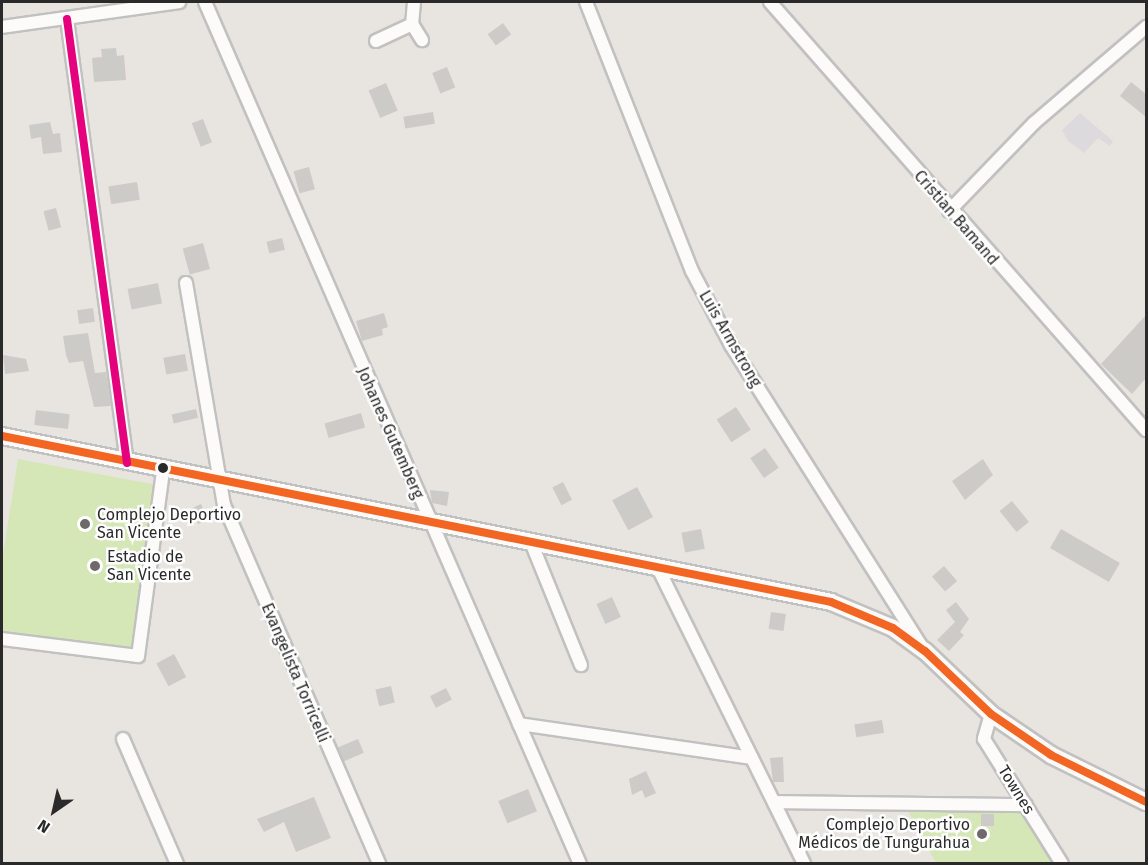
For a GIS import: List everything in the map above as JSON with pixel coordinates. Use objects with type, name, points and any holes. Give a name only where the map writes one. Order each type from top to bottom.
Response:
[{"type":"street","points":[[2,27],[178,2]]},
{"type":"street","name":"Johanes Gutemberg","points":[[205,2],[580,864]]},
{"type":"street","points":[[414,2],[412,24],[422,40]]},
{"type":"street","name":"Luis Armstrong","points":[[586,2],[692,271],[731,345],[924,651]]},
{"type":"street","name":"Cristian Bamand","points":[[770,2],[949,211],[1146,430]]},
{"type":"street","points":[[67,19],[127,463]]},
{"type":"street","points":[[376,41],[412,24]]},
{"type":"street","points":[[949,211],[1034,123],[1146,27]]},
{"type":"street","name":"Evangelista Torricelli","points":[[186,283],[224,505],[293,670],[379,864]]},
{"type":"street","points":[[2,439],[429,521],[831,602],[892,628],[924,651],[991,714],[1051,755],[1146,802]]},
{"type":"street","points":[[2,639],[138,656],[163,470]]},
{"type":"street","points":[[531,542],[581,665]]},
{"type":"street","points":[[658,568],[804,864]]},
{"type":"street","name":"Townes","points":[[991,714],[984,739],[1062,864]]},
{"type":"street","points":[[519,724],[752,758]]},
{"type":"street","points":[[123,739],[177,864]]},
{"type":"street","points":[[774,802],[1026,805]]},
{"type":"shaded area","points":[[1080,113],[1113,141],[1110,146],[1098,138],[1084,153],[1068,141],[1062,130]]},
{"type":"green space","name":"Estadio de San Vicente","points":[[18,459],[168,487],[141,656],[2,633],[2,561]]},
{"type":"green space","name":"Complejo Deportivo Médicos de Tungurahua","points":[[904,804],[1026,805],[1062,863],[936,863]]},
{"type":"building","points":[[503,23],[511,34],[496,45],[488,34]]},
{"type":"building","points":[[116,48],[117,56],[124,55],[126,80],[94,82],[92,58],[102,57],[101,49]]},
{"type":"building","points":[[447,67],[455,87],[440,93],[432,73]]},
{"type":"building","points":[[1131,82],[1146,94],[1146,117],[1120,96]]},
{"type":"building","points":[[386,83],[398,111],[380,118],[369,90]]},
{"type":"building","points":[[433,112],[435,124],[405,129],[403,117]]},
{"type":"building","points":[[203,119],[212,142],[201,147],[192,123]]},
{"type":"building","points":[[50,122],[53,134],[60,133],[62,152],[43,154],[41,137],[31,139],[29,125]]},
{"type":"building","points":[[309,167],[315,189],[299,193],[294,171]]},
{"type":"building","points":[[137,182],[140,200],[111,204],[108,187]]},
{"type":"building","points":[[56,208],[61,227],[49,231],[43,211]]},
{"type":"building","points":[[282,238],[285,250],[269,254],[266,242]]},
{"type":"building","points":[[203,243],[210,269],[190,275],[183,248]]},
{"type":"building","points":[[158,283],[162,304],[132,310],[128,289]]},
{"type":"building","points":[[93,308],[95,322],[79,324],[77,310]]},
{"type":"building","points":[[384,313],[388,327],[382,329],[383,335],[362,341],[356,321]]},
{"type":"building","points":[[1146,315],[1146,378],[1132,394],[1101,364]]},
{"type":"building","points":[[88,333],[95,373],[106,372],[111,406],[94,407],[83,361],[69,363],[66,355],[63,336]]},
{"type":"building","points":[[185,354],[188,371],[166,375],[163,358]]},
{"type":"building","points":[[3,355],[26,359],[29,371],[5,374]]},
{"type":"building","points":[[736,407],[751,430],[731,442],[717,420]]},
{"type":"building","points":[[196,409],[198,418],[174,423],[172,415]]},
{"type":"building","points":[[36,410],[70,414],[68,429],[34,425]]},
{"type":"building","points":[[361,413],[365,427],[329,438],[324,423]]},
{"type":"building","points":[[765,448],[779,468],[764,478],[750,458]]},
{"type":"building","points":[[983,459],[993,475],[965,500],[952,481]]},
{"type":"building","points":[[563,482],[572,500],[561,505],[552,487]]},
{"type":"building","points":[[637,487],[653,517],[628,530],[612,500]]},
{"type":"building","points":[[430,490],[449,492],[447,506],[432,503]]},
{"type":"building","points":[[1012,501],[1029,522],[1017,532],[1000,511]]},
{"type":"building","points":[[201,504],[208,519],[198,524],[191,509]]},
{"type":"building","points":[[701,529],[705,549],[685,552],[681,533]]},
{"type":"building","points":[[1061,529],[1120,563],[1109,582],[1050,548]]},
{"type":"building","points":[[944,566],[957,581],[945,592],[932,576]]},
{"type":"building","points":[[612,597],[621,617],[605,624],[596,604]]},
{"type":"building","points":[[956,602],[969,619],[960,632],[964,635],[949,651],[937,640],[955,622],[946,610]]},
{"type":"building","points":[[771,612],[786,614],[783,631],[769,629]]},
{"type":"building","points":[[174,654],[186,677],[169,686],[156,663]]},
{"type":"building","points":[[391,686],[395,703],[379,706],[375,690]]},
{"type":"building","points":[[446,688],[452,700],[436,708],[430,696]]},
{"type":"building","points":[[882,720],[884,733],[856,737],[854,724]]},
{"type":"building","points":[[358,739],[364,753],[344,761],[338,748]]},
{"type":"building","points":[[783,757],[784,782],[773,782],[770,758]]},
{"type":"building","points":[[646,771],[656,793],[645,798],[642,790],[632,795],[629,779]]},
{"type":"building","points":[[528,789],[537,811],[507,823],[498,801]]},
{"type":"building","points":[[314,797],[331,838],[296,852],[284,822],[264,832],[257,819]]},
{"type":"building","points":[[981,814],[994,814],[994,826],[981,826]]},
{"type":"transit line","points":[[67,19],[127,463]]},
{"type":"transit line","points":[[2,436],[831,602],[893,628],[925,651],[991,714],[1051,755],[1146,802]]},
{"type":"place","name":"Complejo Deportivo San Vicente","points":[[85,524]]},
{"type":"place","name":"Estadio de San Vicente","points":[[95,566]]},
{"type":"place","name":"Complejo Deportivo Médicos de Tungurahua","points":[[982,834]]}]
